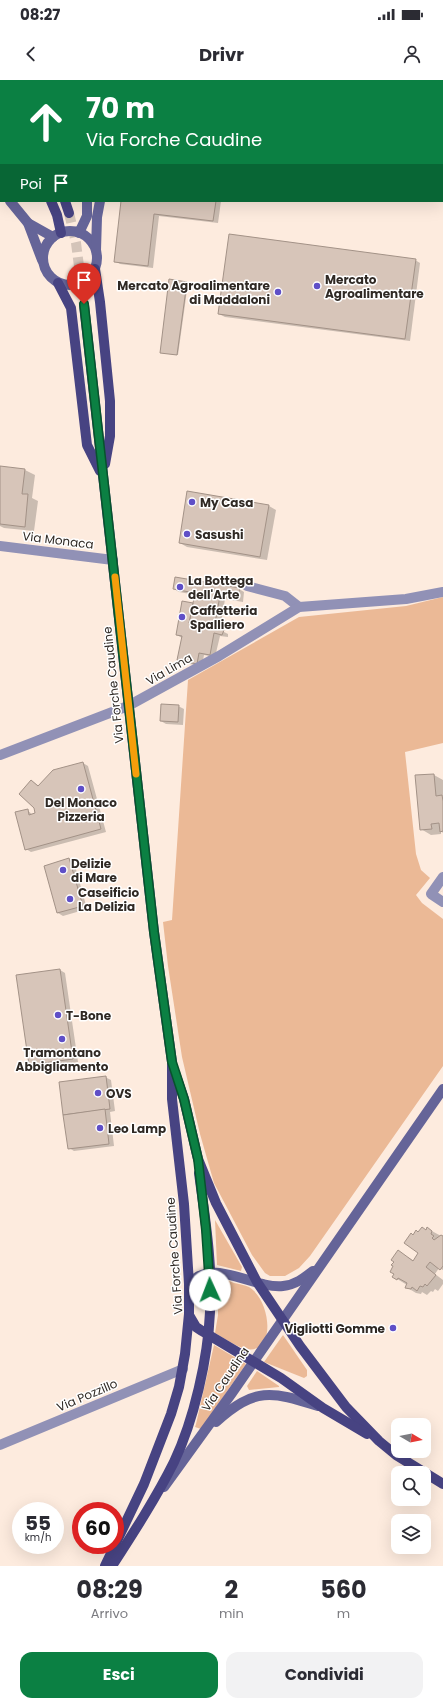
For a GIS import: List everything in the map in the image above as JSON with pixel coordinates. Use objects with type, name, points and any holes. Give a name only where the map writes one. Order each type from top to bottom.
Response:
[{"type":"main road","points":[[11,202],[28,223],[46,271],[51,278],[58,283],[75,285],[86,279],[95,269]]},
{"type":"main road","points":[[51,202],[57,215],[57,235]]},
{"type":"main road","points":[[65,202],[69,213]]},
{"type":"main road","points":[[79,233],[87,216],[87,202]]},
{"type":"main road","points":[[100,202],[97,217],[97,261],[95,269],[100,302],[110,401],[110,436],[102,476]]},
{"type":"main road","points":[[28,223],[57,235]]},
{"type":"main road","points":[[43,262],[45,249],[57,235],[70,231],[79,233],[87,238],[93,244],[96,252]]},
{"type":"main road","points":[[58,283],[68,299],[73,317],[79,386],[87,445],[102,476]]},
{"type":"main road","name":"Via Forche Caudine","points":[[84,304],[154,932],[172,1062],[172,1099],[184,1204],[189,1284],[189,1314],[196,1327],[281,1378],[323,1408],[379,1441]]},
{"type":"main road","name":"Via Forche Caudine","points":[[172,1062],[184,1099],[198,1159],[216,1203],[257,1282],[328,1384],[346,1407],[379,1441],[396,1455],[443,1484]]},
{"type":"main road","name":"Via Caudina","points":[[151,1505],[203,1434],[443,1089]]},
{"type":"main road","points":[[112,1566],[151,1505],[174,1461],[185,1434],[198,1389],[208,1335],[210,1311],[205,1214],[198,1159]]},
{"type":"main road","name":"Via Caudina","points":[[209,1273],[217,1272],[277,1286],[294,1283],[320,1266]]},
{"type":"main road","points":[[189,1284],[195,1277],[209,1273]]},
{"type":"main road","points":[[105,1566],[130,1516],[171,1414],[183,1369],[189,1314]]},
{"type":"main road","points":[[203,1434],[240,1402],[261,1395],[288,1396],[323,1408]]},
{"type":"street","name":"Via Monaca","points":[[0,546],[113,560]]},
{"type":"street","points":[[247,586],[285,596],[300,607]]},
{"type":"street","name":"Via Lima","points":[[0,755],[128,706],[219,656],[300,607],[406,599],[443,592]]},
{"type":"street","points":[[443,877],[431,894],[443,902]]},
{"type":"street","name":"Via Pozzillo","points":[[0,1445],[183,1369]]},
{"type":"shaded area","points":[[443,597],[443,743],[405,752],[416,854],[421,870],[430,878],[416,895],[422,903],[443,919],[443,1066],[310,1256],[299,1268],[285,1276],[270,1276],[265,1273],[252,1255],[214,1183],[200,1134],[182,1057],[168,966],[163,922],[172,920],[188,680],[299,617],[406,606]]},
{"type":"shaded area","points":[[215,1220],[242,1267],[241,1271],[217,1265]]},
{"type":"shaded area","points":[[219,1279],[249,1287],[262,1303],[266,1314],[266,1335],[263,1344],[256,1349],[242,1348],[215,1333],[218,1315]]},
{"type":"shaded area","points":[[283,1335],[307,1370],[307,1376],[304,1378],[264,1362]]},
{"type":"shaded area","points":[[214,1345],[246,1364],[201,1429],[195,1427]]},
{"type":"shaded area","points":[[257,1371],[279,1387],[249,1390],[247,1386]]},
{"type":"building","points":[[121,202],[216,202],[213,221],[154,214],[148,266],[114,262]]},
{"type":"building","name":"Mercato Agroalimentare","points":[[229,234],[416,259],[405,339],[218,314]]},
{"type":"building","points":[[169,279],[187,282],[177,355],[160,353]]},
{"type":"building","points":[[0,466],[25,469],[22,494],[28,494],[25,527],[0,524]]},
{"type":"building","points":[[187,491],[269,505],[260,557],[179,543]]},
{"type":"building","points":[[175,577],[240,588],[237,599],[220,596],[214,628],[189,623],[195,593],[173,589]]},
{"type":"building","points":[[182,601],[193,603],[189,623],[224,630],[222,635],[214,633],[210,655],[199,653],[197,664],[177,660],[182,636],[176,635]]},
{"type":"building","points":[[161,704],[179,705],[178,722],[160,721]]},
{"type":"building","points":[[83,762],[101,829],[25,850],[15,812],[28,809],[29,815],[35,813],[34,808],[19,794],[31,780],[38,786],[53,770]]},
{"type":"building","points":[[434,774],[436,796],[442,795],[443,801],[443,831],[440,832],[439,823],[431,824],[432,829],[420,830],[415,775]]},
{"type":"building","points":[[69,858],[83,906],[57,913],[44,866]]},
{"type":"building","points":[[60,969],[73,1059],[29,1065],[16,975]]},
{"type":"building","points":[[106,1076],[110,1109],[63,1115],[59,1082]]},
{"type":"building","points":[[105,1109],[109,1144],[68,1149],[63,1115]]},
{"type":"building","points":[[422,1227],[426,1230],[427,1227],[432,1231],[431,1234],[434,1236],[432,1238],[434,1240],[441,1235],[443,1236],[443,1266],[440,1270],[430,1262],[426,1267],[436,1275],[427,1286],[425,1284],[423,1287],[420,1286],[417,1291],[412,1287],[411,1289],[405,1288],[407,1283],[398,1278],[397,1280],[392,1277],[394,1274],[390,1272],[393,1266],[391,1265],[394,1262],[391,1260],[398,1250],[413,1261],[418,1253],[404,1243],[411,1233],[413,1235],[416,1230],[418,1232]]},
{"type":"tunnel","points":[[69,213],[76,243],[84,305]]},
{"type":"slow traffic","points":[[115,577],[136,774]]},
{"type":"place","name":"Mercato Agroalimentare","points":[[317,286]]},
{"type":"place","name":"Mercato Agroalimentare di Maddaloni","points":[[278,292]]},
{"type":"place","name":"My Casa","points":[[192,502]]},
{"type":"place","name":"Sasushi","points":[[187,534]]},
{"type":"place","name":"La Bottega dell'Arte","points":[[180,587]]},
{"type":"place","name":"Caffetteria Spalliero","points":[[182,617]]},
{"type":"place","name":"Del Monaco Pizzeria","points":[[81,789]]},
{"type":"place","name":"Delizie di Mare","points":[[63,870]]},
{"type":"place","name":"Caseificio La Delizia","points":[[70,899]]},
{"type":"place","name":"T-Bone","points":[[58,1015]]},
{"type":"place","name":"Tramontano Abbigliamento","points":[[62,1039]]},
{"type":"place","name":"OVS","points":[[98,1093]]},
{"type":"place","name":"Leo Lamp","points":[[100,1128]]},
{"type":"place","name":"Vigliotti Gomme","points":[[393,1328]]},
{"type":"route","points":[[84,304],[154,932],[172,1062],[184,1099],[198,1159],[208,1245],[210,1290]]}]
